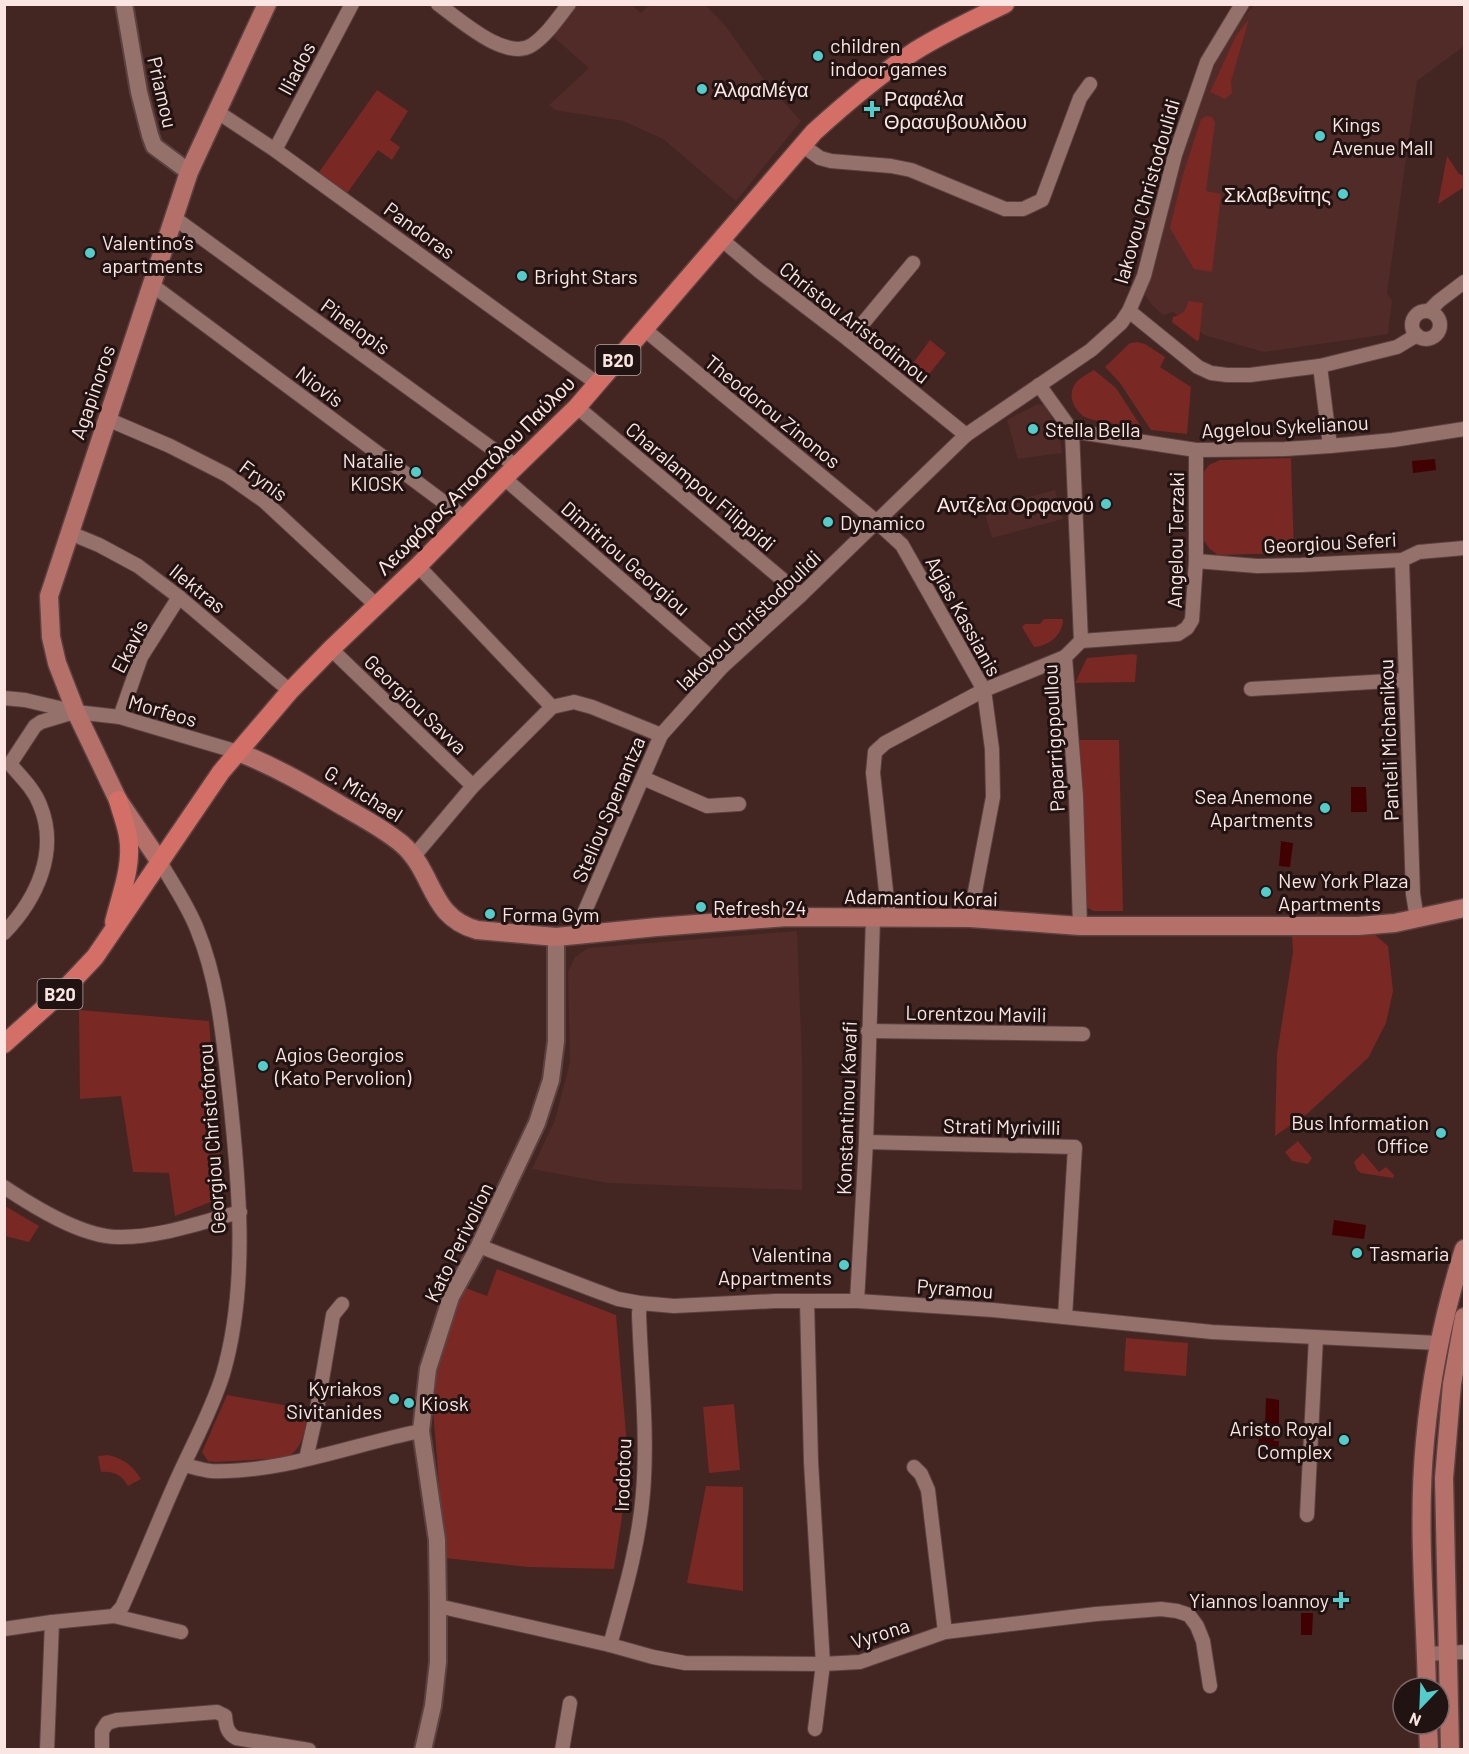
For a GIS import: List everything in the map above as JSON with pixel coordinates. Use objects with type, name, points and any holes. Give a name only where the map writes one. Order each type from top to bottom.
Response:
[{"type":"main road","name":"Agapinoros","points":[[160,862],[118,800],[76,712],[57,663],[49,618],[49,596],[189,172],[267,4]]},
{"type":"main road","name":"Λεωφόρος Αποστόλου Παύλου","points":[[160,862],[243,746],[290,691],[577,408],[821,126],[858,94],[915,51],[1005,4]]},
{"type":"main road","name":"G. Michael","points":[[243,746],[379,827],[400,842],[414,856]]},
{"type":"main road","points":[[109,938],[129,868],[128,835],[118,800]]},
{"type":"main road","name":"Adamantiou Korai","points":[[414,856],[436,899],[453,920],[465,927],[477,930],[556,936],[775,918],[970,918],[1080,926],[1358,926],[1417,919],[1464,908]]},
{"type":"main road","name":"B20","points":[[4,1044],[61,993],[95,957],[160,862]]},
{"type":"main road","points":[[1427,1676],[1423,1512],[1425,1454],[1438,1343],[1464,1249]]},
{"type":"main road","points":[[1450,1749],[1457,1652],[1444,1478],[1450,1401],[1464,1317]]},
{"type":"street","name":"Priamou","points":[[124,4],[139,92],[154,146],[189,172]]},
{"type":"street","name":"Iliados","points":[[275,150],[352,4]]},
{"type":"street","points":[[438,4],[500,46],[516,48],[529,47],[543,36],[569,4]]},
{"type":"street","name":"Iakovou Christodoulidi","points":[[661,735],[722,667],[801,595],[966,435],[1091,350],[1121,323],[1129,311],[1144,276],[1175,155],[1207,62],[1242,4]]},
{"type":"street","points":[[802,146],[820,158],[831,161],[911,170],[1005,209],[1023,209],[1042,200],[1080,98],[1090,84]]},
{"type":"street","name":"Pandoras","points":[[216,111],[275,150],[598,384]]},
{"type":"street","name":"Pinelopis","points":[[173,217],[510,472]]},
{"type":"street","name":"Christou Aristodimou","points":[[721,239],[966,435]]},
{"type":"street","points":[[849,340],[913,263]]},
{"type":"street","points":[[1417,336],[1413,327],[1414,318],[1421,312],[1429,311],[1464,282]]},
{"type":"street","name":"Niovis","points":[[152,285],[465,518]]},
{"type":"street","points":[[1129,311],[1198,367],[1211,373],[1250,375],[1320,366],[1397,347],[1417,336],[1426,339],[1435,336],[1440,323],[1439,319],[1429,311]]},
{"type":"street","name":"Theodorou Zinonos","points":[[644,329],[877,522]]},
{"type":"street","points":[[1320,366],[1330,446]]},
{"type":"street","points":[[1039,385],[1072,431],[1080,641]]},
{"type":"street","name":"Charalampou Filippidi","points":[[577,408],[801,595]]},
{"type":"street","name":"Frynis","points":[[106,418],[170,446],[227,475],[264,501],[376,605]]},
{"type":"street","name":"Aggelou Sykelianou","points":[[1072,431],[1196,450],[1330,446],[1393,440],[1464,429]]},
{"type":"street","name":"Angelou Terzaki","points":[[1080,641],[1169,635],[1187,628],[1192,620],[1196,561],[1196,450]]},
{"type":"street","name":"Dimitriou Georgiou","points":[[510,472],[722,667]]},
{"type":"street","name":"Agias Kassianis","points":[[877,522],[902,545],[984,690],[992,749],[993,797],[970,918]]},
{"type":"street","name":"Ilektras","points":[[69,533],[99,545],[138,566],[179,597],[290,691]]},
{"type":"street","name":"Georgiou Seferi","points":[[1196,561],[1257,566],[1402,560],[1419,552],[1464,548]]},
{"type":"street","name":"Panteli Michanikou","points":[[1402,560],[1413,894],[1417,919]]},
{"type":"street","points":[[418,566],[552,707]]},
{"type":"street","name":"Ekavis","points":[[120,717],[141,657],[179,597]]},
{"type":"street","name":"Paparrigopoullou","points":[[1080,641],[1065,657],[1076,796],[1080,926]]},
{"type":"street","name":"Georgiou Savva","points":[[331,649],[473,786]]},
{"type":"street","points":[[984,690],[1065,657]]},
{"type":"street","points":[[1251,690],[1406,680]]},
{"type":"street","name":"Konstantinou Kavafi","points":[[857,1301],[866,1142],[868,1031],[881,918],[873,773],[875,752],[885,743],[984,690]]},
{"type":"street","name":"Morfeos","points":[[4,698],[25,700],[76,712],[120,717],[243,746]]},
{"type":"street","points":[[414,856],[473,786],[552,707],[574,702],[592,706],[661,735]]},
{"type":"street","points":[[4,933],[15,922],[34,894],[43,869],[47,848],[47,828],[39,804],[28,785],[7,763],[40,722],[76,712]]},
{"type":"street","name":"Steliou Spenantza","points":[[582,934],[582,918],[661,735]]},
{"type":"street","points":[[643,778],[707,806],[739,804]]},
{"type":"street","name":"Georgiou Christoforou","points":[[114,1616],[122,1607],[212,1405],[223,1373],[236,1302],[240,1212],[224,1043],[215,987],[198,930],[160,862]]},
{"type":"street","name":"Kato Perivolion","points":[[423,1749],[433,1706],[438,1662],[436,1540],[421,1431],[428,1369],[451,1297],[479,1246],[537,1124],[551,1080],[556,1041],[556,936]]},
{"type":"street","name":"Lorentzou Mavili","points":[[868,1031],[1083,1034]]},
{"type":"street","name":"Strati Myrivilli","points":[[866,1142],[1075,1147],[1065,1317]]},
{"type":"street","points":[[4,1187],[70,1224],[92,1233],[116,1237],[139,1236],[164,1231],[240,1212]]},
{"type":"street","name":"Pyramou","points":[[479,1246],[618,1299],[640,1303],[674,1306],[775,1301],[857,1301],[1065,1317],[1212,1332],[1438,1343]]},
{"type":"street","points":[[807,1301],[811,1462],[823,1664],[815,1729]]},
{"type":"street","name":"Irodotou","points":[[610,1645],[631,1569],[643,1493],[640,1303]]},
{"type":"street","points":[[306,1459],[333,1315],[342,1304]]},
{"type":"street","points":[[1307,1515],[1316,1337]]},
{"type":"street","points":[[184,1465],[209,1471],[236,1471],[306,1459],[421,1431]]},
{"type":"street","points":[[914,1467],[921,1474],[928,1490],[945,1632]]},
{"type":"street","name":"Vyrona","points":[[438,1606],[685,1663],[823,1664],[860,1662],[945,1632],[1096,1614],[1161,1609],[1189,1615],[1197,1626],[1203,1641],[1210,1686]]},
{"type":"street","points":[[4,1629],[114,1616],[181,1632]]},
{"type":"street","points":[[47,1749],[52,1622]]},
{"type":"street","points":[[1426,1654],[1457,1652]]},
{"type":"street","points":[[562,1749],[570,1703]]},
{"type":"street","points":[[102,1749],[102,1731],[107,1723],[117,1720],[217,1712],[225,1716],[229,1734],[236,1738],[309,1749]]},
{"type":"shaded area","points":[[578,5],[632,5],[641,13],[649,5],[705,5],[724,24],[767,84],[801,121],[736,201],[663,139],[623,121],[555,110],[549,105],[589,68],[550,34]]},
{"type":"shaded area","name":"Kings Avenue Mall","points":[[1254,5],[1464,5],[1464,46],[1417,81],[1387,293],[1392,300],[1388,334],[1264,352],[1204,335],[1173,312],[1163,315],[1145,295],[1202,91],[1232,31]]},
{"type":"shaded area","points":[[1249,19],[1231,81],[1232,93],[1225,99],[1210,92],[1236,36]]},
{"type":"shaded area","points":[[377,90],[408,111],[390,140],[400,147],[392,160],[378,150],[345,196],[317,175]]},
{"type":"shaded area","points":[[1206,116],[1212,117],[1215,122],[1206,191],[1221,194],[1212,272],[1194,269],[1170,228],[1182,178],[1201,119]]},
{"type":"shaded area","points":[[1447,156],[1459,174],[1464,176],[1464,187],[1438,204]]},
{"type":"shaded area","points":[[1188,301],[1203,303],[1199,340],[1197,341],[1172,322],[1173,317],[1182,314]]},
{"type":"shaded area","points":[[930,340],[946,353],[926,378],[911,366]]},
{"type":"shaded area","points":[[1130,343],[1145,344],[1165,357],[1160,367],[1191,387],[1187,434],[1151,430],[1120,383],[1105,367]]},
{"type":"shaded area","points":[[1094,370],[1116,388],[1142,428],[1090,419],[1080,414],[1072,400],[1072,389],[1079,380]]},
{"type":"shaded area","name":"Stella Bella","points":[[1038,404],[1044,405],[1050,414],[1060,438],[1062,453],[1018,459],[1007,420]]},
{"type":"shaded area","points":[[1291,458],[1294,553],[1218,555],[1210,549],[1204,541],[1203,473],[1209,465],[1220,460]]},
{"type":"shaded area","points":[[1435,459],[1436,470],[1413,473],[1412,461]]},
{"type":"shaded area","points":[[1055,490],[1063,519],[992,538],[984,509]]},
{"type":"shaded area","points":[[1044,619],[1063,619],[1061,630],[1050,642],[1034,647],[1022,627],[1025,624],[1040,624]]},
{"type":"shaded area","points":[[1137,655],[1135,682],[1075,683],[1087,658]]},
{"type":"shaded area","points":[[1080,740],[1119,740],[1123,911],[1094,911],[1086,907],[1083,900]]},
{"type":"shaded area","points":[[1351,787],[1366,787],[1367,812],[1351,812]]},
{"type":"shaded area","points":[[1279,841],[1293,843],[1290,867],[1279,866],[1281,842]]},
{"type":"shaded area","points":[[797,931],[802,1061],[802,1190],[608,1183],[532,1169],[555,1120],[570,1062],[568,972],[575,957],[588,948]]},
{"type":"shaded area","points":[[1373,933],[1388,946],[1393,991],[1386,1023],[1368,1058],[1308,1113],[1275,1136],[1277,1054],[1293,952],[1292,935]]},
{"type":"shaded area","points":[[79,1010],[209,1021],[223,1197],[175,1216],[169,1173],[133,1172],[121,1096],[80,1099]]},
{"type":"shaded area","points":[[1298,1141],[1312,1158],[1308,1164],[1292,1161],[1285,1152]]},
{"type":"shaded area","points":[[1363,1153],[1379,1172],[1386,1167],[1394,1175],[1393,1178],[1361,1173],[1357,1170],[1354,1162]]},
{"type":"shaded area","points":[[5,1206],[39,1226],[29,1242],[5,1236]]},
{"type":"shaded area","points":[[1334,1220],[1366,1225],[1364,1239],[1332,1235]]},
{"type":"shaded area","points":[[497,1269],[616,1315],[629,1470],[614,1569],[528,1567],[445,1558],[432,1397],[437,1357],[463,1287],[487,1296]]},
{"type":"shaded area","points":[[1126,1338],[1188,1343],[1186,1376],[1124,1371]]},
{"type":"shaded area","points":[[227,1395],[306,1409],[308,1413],[300,1444],[286,1458],[208,1461],[202,1452]]},
{"type":"shaded area","points":[[1266,1398],[1279,1400],[1279,1428],[1274,1432],[1274,1441],[1279,1441],[1278,1454],[1258,1451],[1259,1434],[1265,1426]]},
{"type":"shaded area","points":[[734,1404],[740,1470],[709,1473],[703,1407]]},
{"type":"shaded area","points":[[108,1455],[127,1463],[141,1479],[128,1486],[117,1474],[101,1472],[98,1456]]},
{"type":"shaded area","points":[[706,1486],[743,1487],[743,1591],[687,1583]]},
{"type":"shaded area","points":[[1301,1613],[1313,1613],[1312,1635],[1301,1635]]},
{"type":"place","name":"children indoor games","points":[[818,56]]},
{"type":"place","name":"ΆλφαΜέγα","points":[[702,89]]},
{"type":"place","name":"Ραφαέλα Θρασυβουλιδου","points":[[872,109]]},
{"type":"place","name":"Kings Avenue Mall","points":[[1320,136]]},
{"type":"place","name":"Σκλαβενίτης","points":[[1343,194]]},
{"type":"place","name":"Valentino’s apartments","points":[[90,253]]},
{"type":"place","name":"Bright Stars","points":[[522,276]]},
{"type":"place","name":"Stella Bella","points":[[1033,429]]},
{"type":"place","name":"Natalie KIOSK","points":[[416,472]]},
{"type":"place","name":"Αντζελα Ορφανού","points":[[1106,504]]},
{"type":"place","name":"Dynamico","points":[[828,522]]},
{"type":"place","name":"Sea Anemone Apartments","points":[[1325,808]]},
{"type":"place","name":"New York Plaza Apartments","points":[[1266,892]]},
{"type":"place","name":"Refresh 24","points":[[701,907]]},
{"type":"place","name":"Forma Gym","points":[[490,914]]},
{"type":"place","name":"Agios Georgios (Kato Pervolion)","points":[[263,1066]]},
{"type":"place","name":"Bus Information Office","points":[[1441,1133]]},
{"type":"place","name":"Tasmaria","points":[[1357,1253]]},
{"type":"place","name":"Valentina Appartments","points":[[844,1265]]},
{"type":"place","name":"Kyriakos Sivitanides","points":[[394,1399]]},
{"type":"place","name":"Kiosk","points":[[409,1403]]},
{"type":"place","name":"Aristo Royal Complex","points":[[1344,1440]]},
{"type":"place","name":"Yiannos Ioannoy","points":[[1341,1600]]}]
